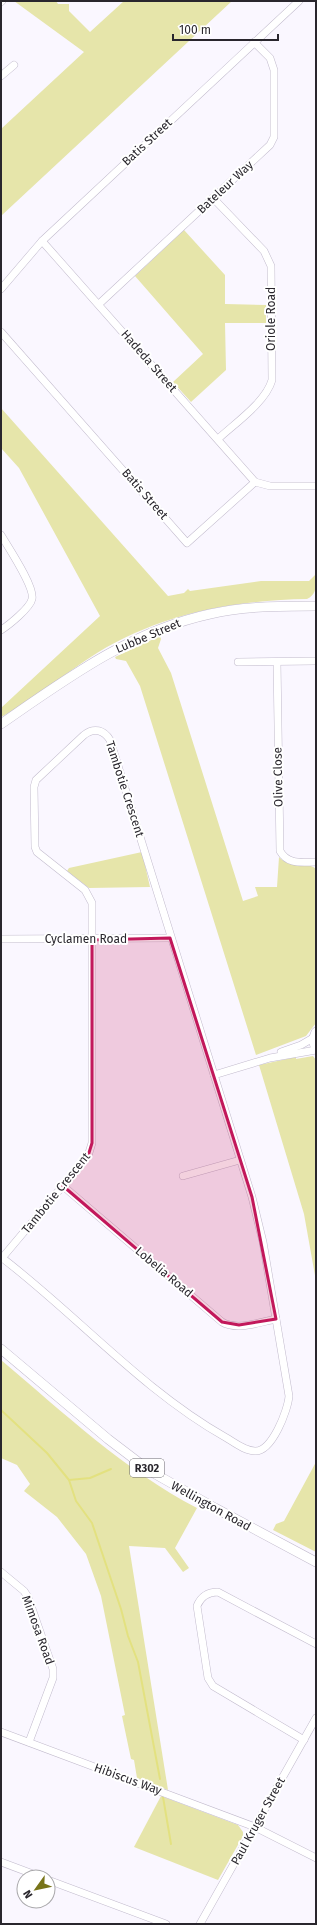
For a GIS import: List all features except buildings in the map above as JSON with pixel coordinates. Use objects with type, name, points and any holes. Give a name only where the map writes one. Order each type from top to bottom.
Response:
[{"type":"main road","name":"Lubbe Street","points":[[1,724],[112,651],[165,627],[197,617],[230,610],[316,606]]},
{"type":"main road","points":[[315,1035],[313,1044],[316,1049]]},
{"type":"main road","name":"Wellington Road","points":[[1,1349],[108,1439],[150,1471],[316,1562]]},
{"type":"street","name":"Batis Street","points":[[1,289],[42,240],[299,1]]},
{"type":"street","name":"Bateleur Way","points":[[99,304],[270,145],[274,137],[274,70],[270,58],[254,42]]},
{"type":"street","points":[[1,76],[14,65]]},
{"type":"street","name":"Oriole Road","points":[[213,198],[264,251],[271,266],[272,380],[269,389],[260,399],[218,439]]},
{"type":"street","name":"Hadeda Street","points":[[42,240],[255,482]]},
{"type":"street","name":"Batis Street","points":[[1,332],[187,543],[255,482]]},
{"type":"street","points":[[255,482],[270,486],[316,486]]},
{"type":"street","points":[[1,535],[29,585],[32,595],[30,604],[1,630]]},
{"type":"street","points":[[238,662],[314,661]]},
{"type":"street","name":"Olive Close","points":[[278,662],[280,851],[285,858],[292,862],[316,862]]},
{"type":"street","name":"Tambotie Crescent","points":[[95,730],[103,732],[110,740],[170,938],[214,1075],[259,1226],[288,1389],[288,1402],[285,1415],[270,1443],[263,1450],[253,1451],[245,1449],[207,1427],[171,1402],[2,1258],[88,1156],[92,1143],[92,940],[92,903],[88,893],[40,856],[36,849],[34,787],[38,777],[84,735],[95,730]]},
{"type":"street","name":"Cyclamen Road","points":[[1,939],[92,940],[170,938]]},
{"type":"street","points":[[270,1058],[301,1045],[315,1035]]},
{"type":"street","points":[[214,1075],[270,1058],[316,1049]]},
{"type":"street","points":[[183,1176],[240,1160]]},
{"type":"street","name":"Lobelia Road","points":[[63,1186],[222,1322],[233,1326],[276,1319]]},
{"type":"street","name":"Mimosa Road","points":[[1,1572],[24,1591],[28,1597],[53,1668],[53,1678],[28,1742]]},
{"type":"street","points":[[304,1740],[212,1686],[208,1678],[197,1606],[201,1599],[209,1593],[218,1592],[316,1644]]},
{"type":"street","name":"Paul Kruger Street","points":[[200,1924],[316,1718]]},
{"type":"street","name":"Hibiscus Way","points":[[1,1732],[255,1827],[316,1858]]},
{"type":"street","points":[[1,1862],[20,1869]]},
{"type":"street","points":[[56,1883],[166,1924]]},
{"type":"highlighted area","points":[[170,938],[252,1197],[276,1319],[239,1325],[222,1322],[63,1186],[88,1156],[92,1143],[92,940]]},
{"type":"shaded area","points":[[14,1],[56,1],[58,4],[69,4],[69,11],[90,32],[124,1],[232,1],[1,216],[1,129],[84,52]]},
{"type":"shaded area","points":[[184,230],[225,275],[225,304],[266,305],[266,323],[225,323],[226,370],[191,402],[173,382],[203,354],[135,276]]},
{"type":"shaded area","points":[[1,408],[168,596],[184,593],[188,589],[190,591],[261,581],[309,581],[316,574],[316,586],[313,595],[307,599],[252,602],[225,606],[172,619],[146,628],[97,653],[14,710],[1,717],[1,708],[100,616],[19,468],[1,448]]},
{"type":"shaded area","points":[[160,636],[161,639],[158,648],[171,673],[243,901],[258,896],[255,887],[277,887],[279,857],[288,863],[307,865],[316,869],[316,1023],[306,1036],[256,1055],[140,686],[126,661],[116,659],[115,657]]},
{"type":"shaded area","points":[[142,852],[150,887],[89,888],[67,871],[69,868]]},
{"type":"shaded area","points":[[313,1056],[316,1060],[316,1281],[304,1214],[259,1065],[296,1057],[296,1059]]},
{"type":"shaded area","points":[[1,1360],[95,1440],[144,1476],[197,1508],[175,1548],[189,1568],[183,1572],[165,1548],[129,1546],[168,1790],[137,1778],[134,1760],[131,1759],[122,1716],[125,1715],[101,1596],[86,1554],[57,1517],[24,1491],[30,1484],[17,1465],[1,1458]]},
{"type":"shaded area","points":[[316,1462],[316,1552],[273,1530],[276,1524],[284,1521]]},
{"type":"shaded area","points":[[161,1796],[238,1825],[243,1832],[243,1836],[218,1880],[134,1847]]},
{"type":"waterway","points":[[1,1410],[47,1453],[69,1480],[76,1501],[92,1523],[121,1609],[128,1636],[138,1662],[160,1779]]},
{"type":"waterway","points":[[69,1480],[90,1478],[111,1469]]},
{"type":"waterway","points":[[163,1797],[171,1844]]}]
